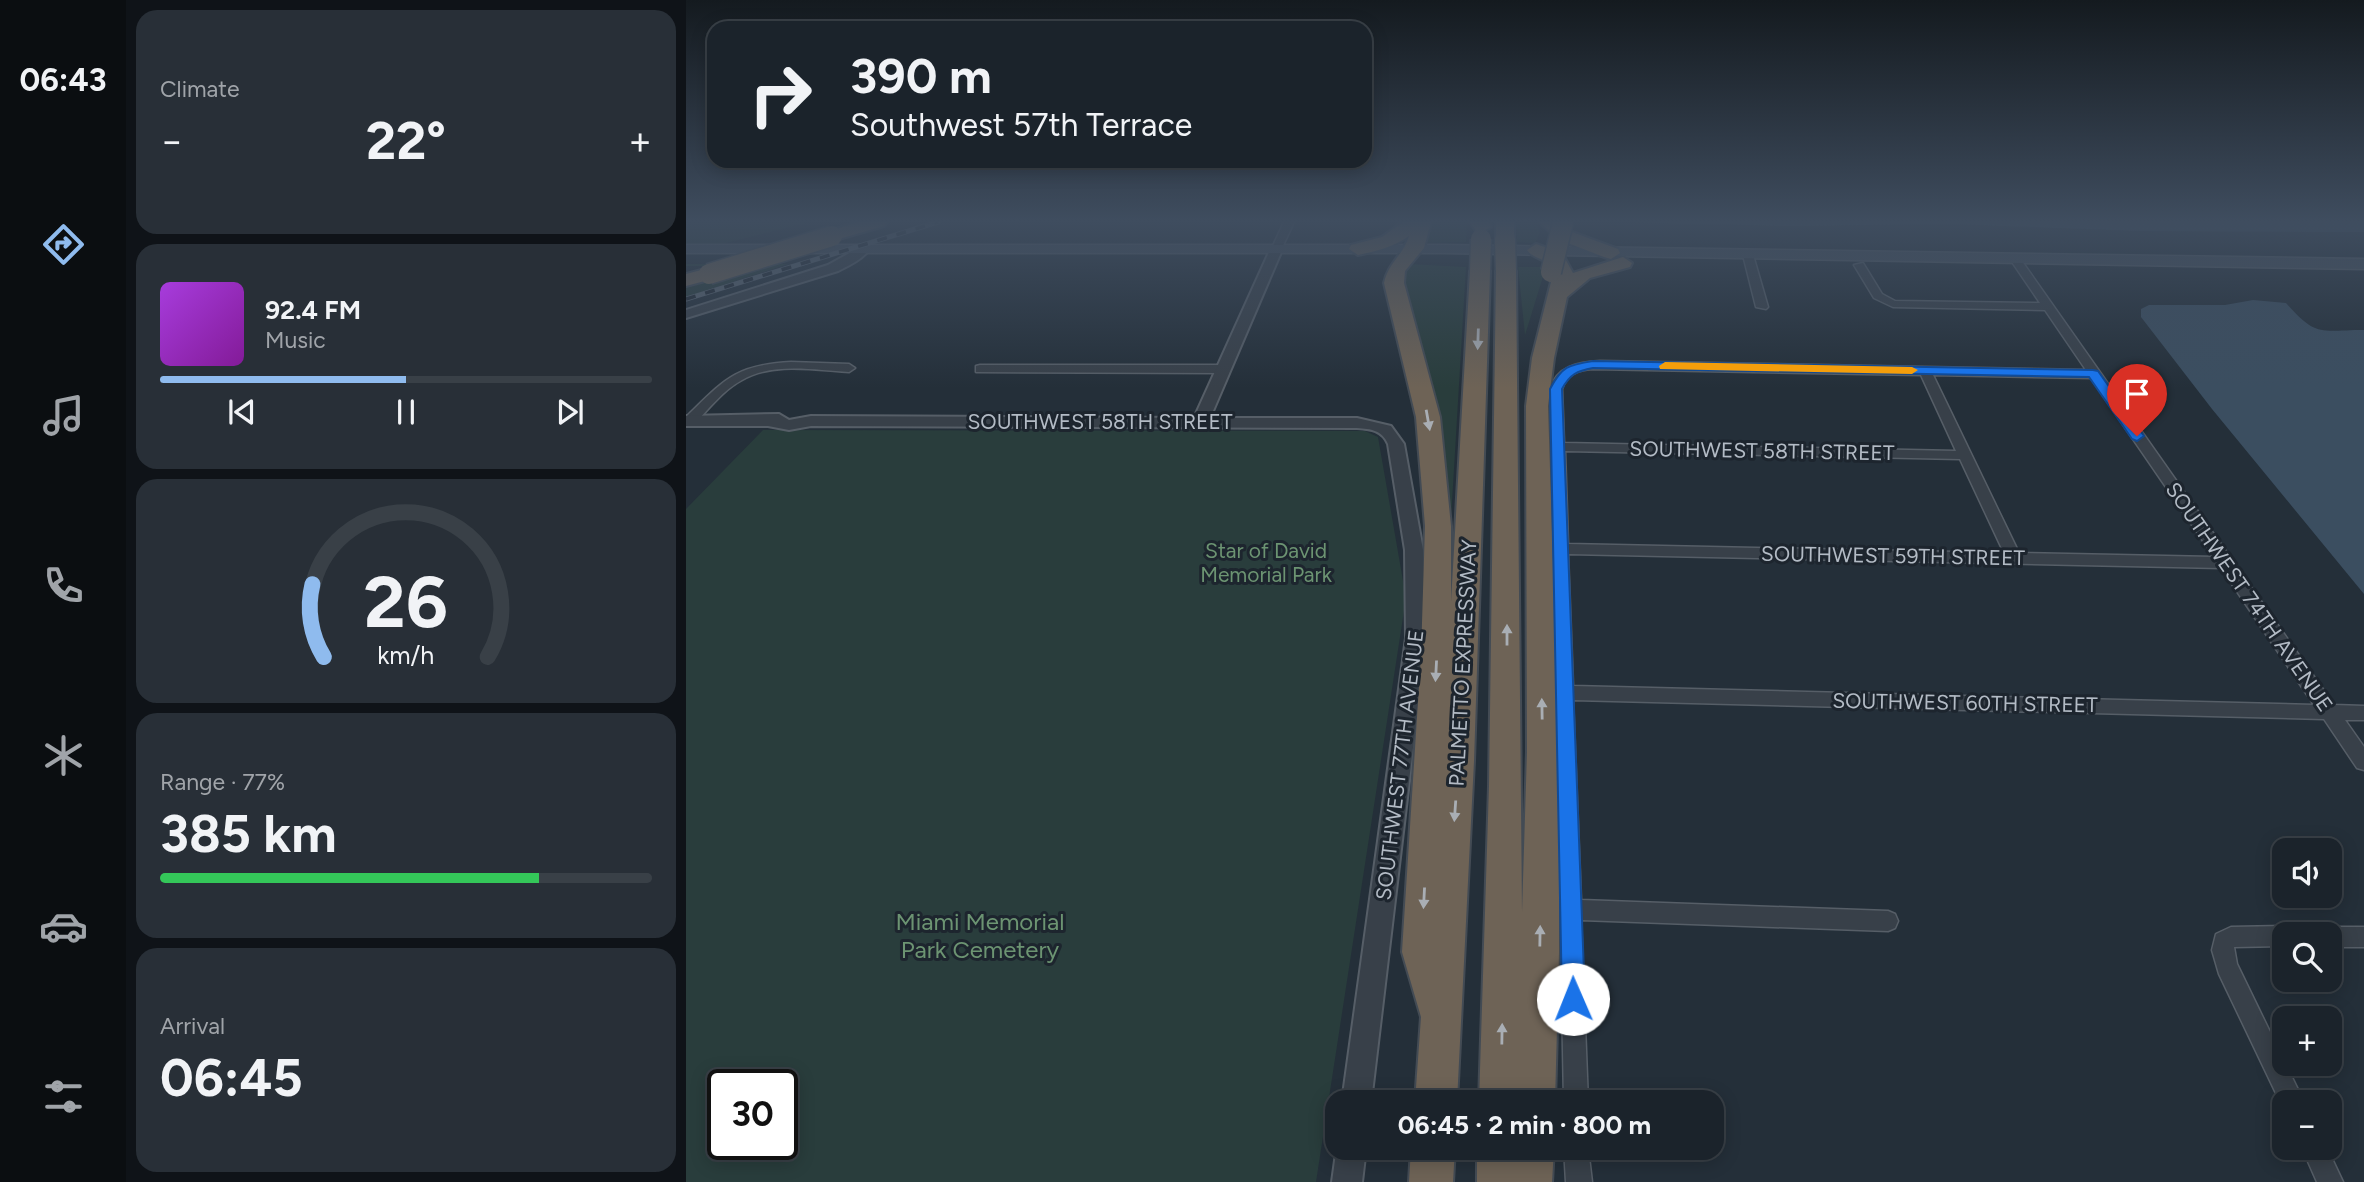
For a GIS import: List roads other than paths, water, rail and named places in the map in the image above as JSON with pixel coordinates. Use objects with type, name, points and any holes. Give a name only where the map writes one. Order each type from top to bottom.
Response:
[{"type":"highway","points":[[1407,277],[1437,504],[1438,603],[1421,952],[1441,1026]]},
{"type":"highway","name":"PALMETTO EXPRESSWAY","points":[[1437,1090],[1458,761],[1500,277]]},
{"type":"highway","name":"PALMETTO EXPRESSWAY","points":[[1500,1090],[1506,786],[1508,444],[1501,277]]},
{"type":"highway","points":[[1508,444],[1520,417],[1531,343],[1553,277]]},
{"type":"highway","points":[[1534,1090],[1543,765],[1537,406],[1544,358],[1562,277]]},
{"type":"highway","points":[[1559,293],[1579,277]]},
{"type":"highway","points":[[1431,1182],[1432,1160]]},
{"type":"highway","points":[[1499,1182],[1500,1160]]},
{"type":"highway","points":[[1530,1182],[1531,1160]]},
{"type":"street","points":[[686,314],[806,277]]},
{"type":"street","points":[[1200,422],[1264,277]]},
{"type":"street","points":[[1754,277],[1762,307]]},
{"type":"street","points":[[1866,277],[1871,287],[1886,301],[1908,305],[2048,307]]},
{"type":"street","name":"SOUTHWEST 74TH AVENUE","points":[[2028,277],[2364,762]]},
{"type":"street","points":[[1576,1090],[1556,386],[1570,369],[1600,365],[2093,373]]},
{"type":"street","points":[[688,421],[728,383],[748,371],[767,367],[849,368]]},
{"type":"street","points":[[980,369],[1223,369]]},
{"type":"street","points":[[1925,371],[2014,559]]},
{"type":"street","name":"SOUTHWEST 58TH STREET","points":[[688,421],[768,421],[789,425],[811,421],[1364,424],[1388,430]]},
{"type":"street","name":"SOUTHWEST 77TH AVENUE","points":[[1359,1090],[1416,638],[1414,550],[1396,444],[1388,430]]},
{"type":"street","name":"SOUTHWEST 58TH STREET","points":[[1558,447],[1965,455]]},
{"type":"street","name":"SOUTHWEST 59TH STREET","points":[[1562,549],[2224,562]]},
{"type":"street","name":"SOUTHWEST 60TH STREET","points":[[1566,693],[2364,713]]},
{"type":"street","points":[[1571,910],[1888,921]]},
{"type":"street","points":[[2272,936],[2231,937],[2224,942],[2223,950],[2227,966],[2286,1090]]},
{"type":"street","points":[[2342,937],[2364,937]]},
{"type":"street","points":[[1347,1182],[1350,1160]]},
{"type":"street","points":[[1577,1160],[1579,1182]]},
{"type":"street","points":[[2320,1160],[2330,1182]]},
{"type":"water","points":[[2253,300],[2286,303],[2305,322],[2320,330],[2364,330],[2364,594],[2212,409],[2141,317],[2141,309],[2149,305],[2225,305]]},
{"type":"railway","points":[[686,299],[757,277]]},
{"type":"park label","name":"Star of David Memorial Park","points":[[1266,563]]},
{"type":"park label","name":"Miami Memorial Park Cemetery","points":[[980,936]]}]
